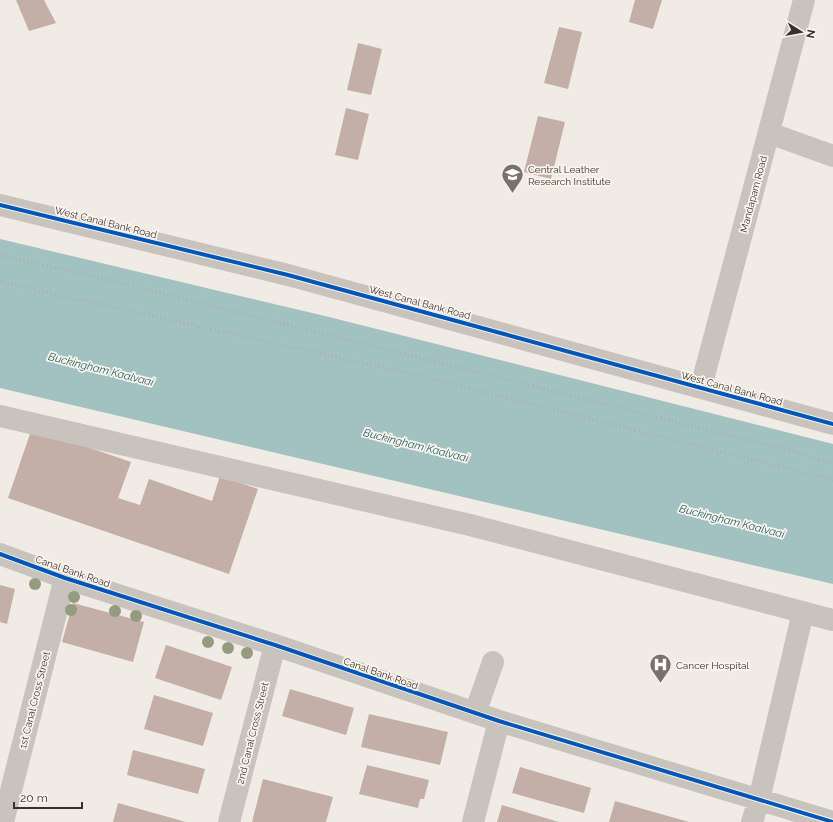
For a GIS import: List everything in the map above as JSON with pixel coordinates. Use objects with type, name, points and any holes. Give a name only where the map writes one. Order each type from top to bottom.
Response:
[{"type":"street","name":"Mandapam Road","points":[[701,387],[804,0]]},
{"type":"street","points":[[769,133],[833,156]]},
{"type":"street","name":"West Canal Bank Road","points":[[0,205],[288,275],[833,424]]},
{"type":"street","points":[[0,416],[470,525],[833,620]]},
{"type":"street","name":"Canal Bank Road","points":[[0,554],[65,578],[275,645],[475,714],[833,822]]},
{"type":"street","name":"1st Canal Cross Street","points":[[3,822],[65,578]]},
{"type":"street","points":[[752,822],[759,800],[803,612]]},
{"type":"street","name":"2nd Canal Cross Street","points":[[229,822],[275,645]]},
{"type":"street","points":[[475,714],[493,662]]},
{"type":"street","points":[[473,822],[499,721]]},
{"type":"water","name":"Buckingham Kaalvaai","points":[[0,239],[325,316],[833,444],[833,584],[0,388]]},
{"type":"building","points":[[16,0],[44,0],[56,23],[29,31]]},
{"type":"building","points":[[635,0],[662,0],[653,29],[629,22]]},
{"type":"building","points":[[559,27],[582,32],[568,89],[544,83]]},
{"type":"building","points":[[358,43],[382,49],[371,95],[347,90]]},
{"type":"building","points":[[346,108],[369,114],[358,160],[335,155]]},
{"type":"building","points":[[538,116],[565,122],[551,179],[524,172]]},
{"type":"building","points":[[32,428],[131,462],[118,498],[140,505],[149,479],[212,501],[220,476],[258,489],[229,574],[8,498]]},
{"type":"building","points":[[0,585],[15,589],[7,624],[0,622]]},
{"type":"building","points":[[73,603],[144,622],[133,662],[62,642]]},
{"type":"building","points":[[166,645],[232,667],[221,700],[155,678]]},
{"type":"building","points":[[290,689],[354,708],[346,735],[282,716]]},
{"type":"building","points":[[154,695],[213,713],[203,746],[144,729]]},
{"type":"building","points":[[369,714],[448,732],[440,765],[361,747]]},
{"type":"building","points":[[133,750],[205,769],[198,794],[127,775]]},
{"type":"building","points":[[367,765],[429,780],[424,799],[420,799],[418,808],[359,794]]},
{"type":"building","points":[[520,767],[591,788],[584,813],[512,793]]},
{"type":"building","points":[[263,779],[333,797],[326,822],[252,822]]},
{"type":"building","points":[[615,801],[689,822],[609,822]]},
{"type":"building","points":[[118,803],[186,822],[113,822]]},
{"type":"building","points":[[502,805],[559,822],[497,822]]},
{"type":"railway","points":[[0,255],[109,280],[789,450],[833,464]]},
{"type":"railway","points":[[0,282],[403,372],[833,480]]},
{"type":"cycle path","points":[[0,205],[288,275],[833,424]]},
{"type":"cycle path","points":[[0,554],[65,578],[275,645],[499,721],[833,822]]},
{"type":"place","name":"Central Leather Research Institute","points":[[512,194]]},
{"type":"place","name":"Cancer Hospital","points":[[660,684]]}]
